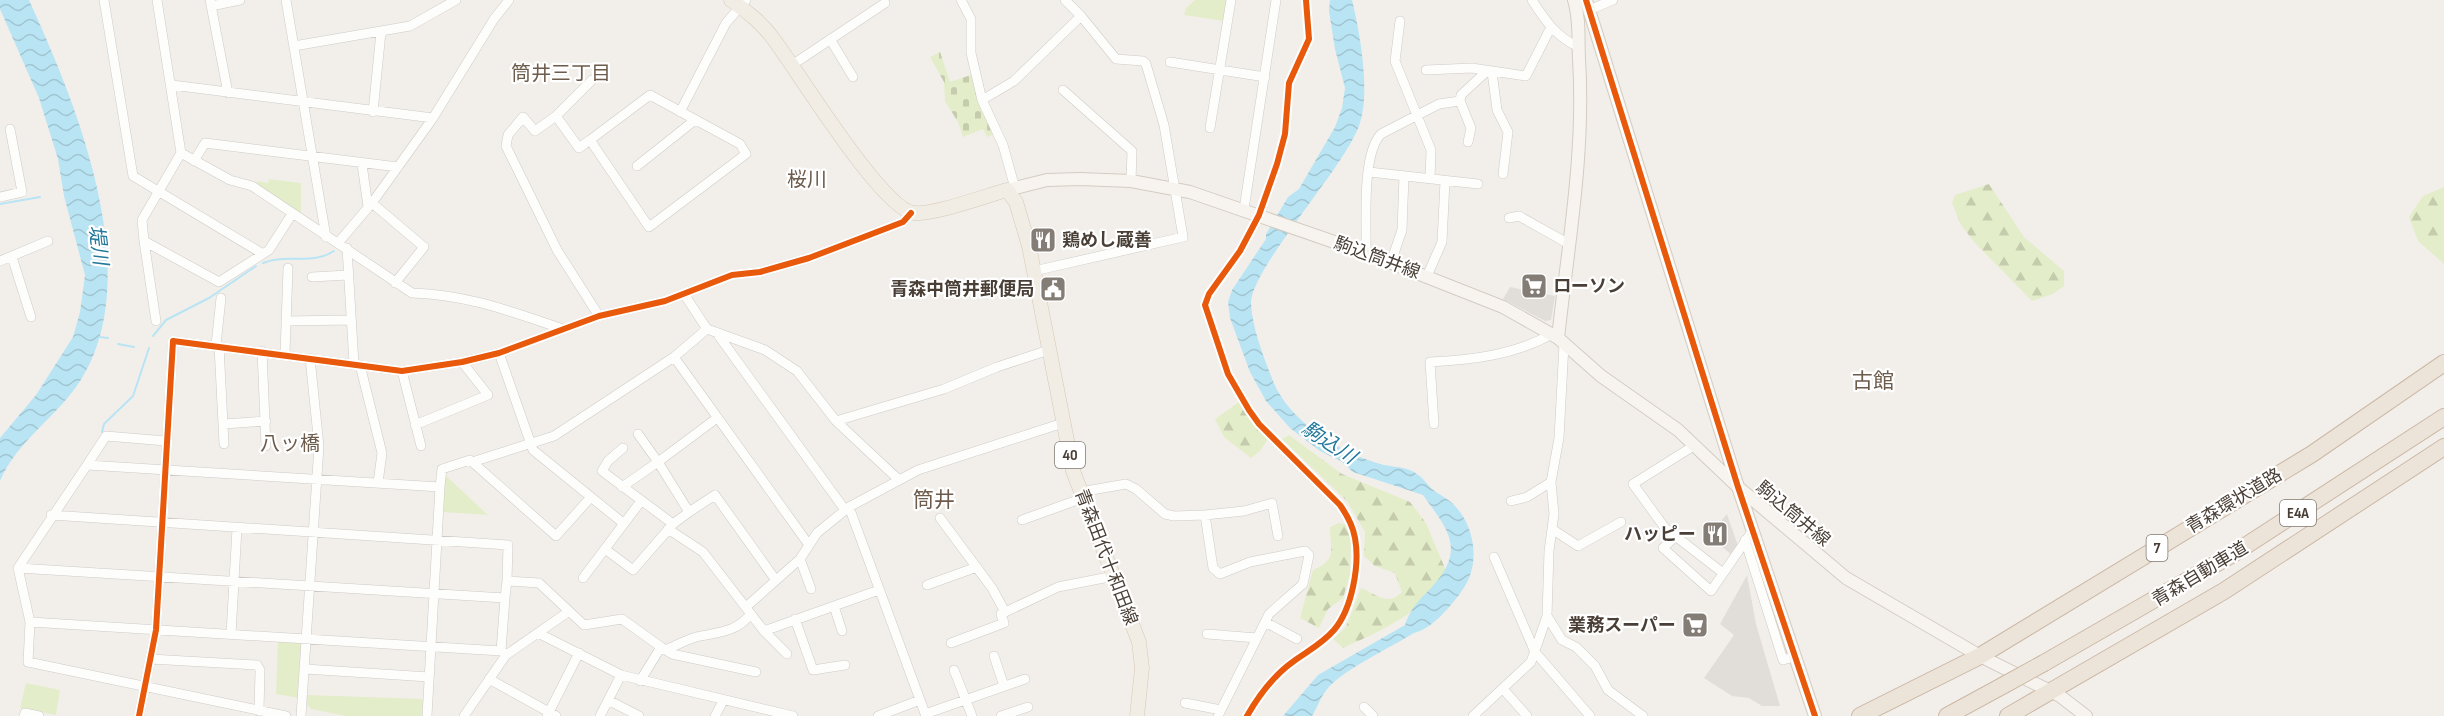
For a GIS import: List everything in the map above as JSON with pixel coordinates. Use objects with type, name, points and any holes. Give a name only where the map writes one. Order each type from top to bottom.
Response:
[{"type":"highway","name":"青森環状道路","points":[[1860,716],[1980,656],[2312,454],[2444,363]]},
{"type":"highway","name":"青森自動車道","points":[[1947,716],[2233,554],[2444,417]]},
{"type":"highway","points":[[2008,716],[2224,591],[2444,447]]},
{"type":"main road","points":[[1558,339],[1577,176],[1580,124],[1579,47],[1577,11],[1574,0]]},
{"type":"main road","points":[[739,2],[770,34],[826,115],[895,203],[911,213],[928,212],[1011,189]]},
{"type":"main road","points":[[1587,5],[1738,487],[1749,535],[1767,590],[1796,656],[1815,716]]},
{"type":"main road","name":"駒込筒井線","points":[[1011,189],[1064,179],[1131,181],[1174,188],[1244,209],[1391,262],[1503,307],[1558,339],[1601,376],[1657,414],[1695,445],[1738,487],[1846,578],[1980,656],[2052,691],[2086,716]]},
{"type":"main road","name":"青森田代十和田線","points":[[1011,189],[1023,223],[1063,423],[1082,495],[1139,642],[1142,668],[1137,716]]},
{"type":"street","points":[[104,0],[134,176],[263,254]]},
{"type":"street","points":[[156,321],[142,220],[181,153],[157,0]]},
{"type":"street","points":[[228,93],[211,3],[241,0]]},
{"type":"street","points":[[286,0],[326,237]]},
{"type":"street","points":[[294,46],[381,32],[417,23],[456,0]]},
{"type":"street","points":[[338,243],[398,168],[433,118],[494,19],[509,0]]},
{"type":"street","points":[[961,0],[971,19],[971,53],[982,100],[1003,145],[1011,189]]},
{"type":"street","points":[[1034,271],[1183,237],[1164,125],[1146,64],[1143,61],[1116,59],[1065,0]]},
{"type":"street","points":[[1210,128],[1231,0]]},
{"type":"street","points":[[1244,209],[1276,0]]},
{"type":"street","points":[[1532,0],[1551,27],[1570,44],[1579,47]]},
{"type":"street","points":[[1587,5],[1613,0]]},
{"type":"street","points":[[680,112],[739,2]]},
{"type":"street","points":[[792,65],[885,3]]},
{"type":"street","points":[[982,100],[1014,81],[1081,16]]},
{"type":"street","points":[[1400,21],[1395,61],[1431,150],[1430,179]]},
{"type":"street","points":[[1426,70],[1446,67],[1472,68],[1526,76],[1551,27]]},
{"type":"street","points":[[373,112],[381,32]]},
{"type":"street","points":[[830,39],[853,77]]},
{"type":"street","points":[[1170,62],[1265,77]]},
{"type":"street","points":[[1468,142],[1471,128],[1460,101],[1461,95],[1489,72]]},
{"type":"street","points":[[1489,72],[1497,110],[1508,132],[1503,174]]},
{"type":"street","points":[[592,80],[556,116],[535,131],[523,117],[508,135],[506,146],[557,250],[599,316]]},
{"type":"street","points":[[172,85],[433,118]]},
{"type":"street","points":[[1063,90],[1132,151],[1131,181]]},
{"type":"street","points":[[556,116],[579,148],[650,95],[740,144],[746,154],[649,226],[590,140]]},
{"type":"street","points":[[1366,253],[1369,172],[1375,140],[1381,134],[1439,104],[1460,101]]},
{"type":"street","points":[[637,166],[695,120]]},
{"type":"street","points":[[0,197],[22,192],[10,129]]},
{"type":"street","points":[[194,161],[205,143],[314,159],[398,168]]},
{"type":"street","points":[[181,153],[230,180],[252,186],[412,293],[443,294],[480,301],[563,329]]},
{"type":"street","points":[[362,164],[370,205],[424,248],[395,283]]},
{"type":"street","points":[[1369,172],[1478,184]]},
{"type":"street","points":[[1391,262],[1402,230],[1404,176]]},
{"type":"street","points":[[1427,276],[1442,242],[1445,181]]},
{"type":"street","points":[[139,716],[156,630],[173,340],[402,371],[462,362],[500,353],[599,316],[684,294],[732,275],[760,272],[841,247],[903,222],[911,213]]},
{"type":"street","points":[[144,241],[219,282],[269,250],[292,214]]},
{"type":"street","points":[[1509,218],[1519,216],[1569,244]]},
{"type":"street","points":[[0,261],[48,241]]},
{"type":"street","points":[[346,248],[350,320],[357,365],[382,453],[378,483]]},
{"type":"street","points":[[12,257],[32,317]]},
{"type":"street","points":[[285,354],[288,268]]},
{"type":"street","points":[[312,277],[348,275]]},
{"type":"street","points":[[684,294],[847,509],[926,715],[1025,679]]},
{"type":"street","points":[[221,298],[218,345],[224,444]]},
{"type":"street","points":[[286,321],[350,320]]},
{"type":"street","points":[[427,716],[442,469],[531,445],[554,436],[712,330]]},
{"type":"street","points":[[712,330],[765,350],[784,360],[796,370],[836,421],[899,480]]},
{"type":"street","points":[[1434,424],[1430,362],[1473,360],[1558,339],[1559,438],[1551,482],[1554,514],[1547,616],[1532,662],[1473,716]]},
{"type":"street","points":[[836,421],[944,389],[996,367],[1049,350]]},
{"type":"street","points":[[262,351],[266,446]]},
{"type":"street","points":[[500,353],[533,450],[623,523]]},
{"type":"street","points":[[674,357],[809,545]]},
{"type":"street","points":[[304,715],[319,446],[310,358]]},
{"type":"street","points":[[415,425],[488,395],[462,362]]},
{"type":"street","points":[[402,371],[421,446]]},
{"type":"street","points":[[622,487],[717,418]]},
{"type":"street","points":[[224,424],[266,421]]},
{"type":"street","points":[[640,681],[663,648],[696,637],[718,635],[737,628],[748,610],[776,579],[800,559],[816,533],[847,509],[918,470],[1063,423]]},
{"type":"street","points":[[638,434],[689,512]]},
{"type":"street","points":[[166,441],[106,436],[51,515],[18,568],[30,622],[28,662],[286,716]]},
{"type":"street","points":[[1695,445],[1633,484],[1655,517],[1675,537],[1723,573]]},
{"type":"street","points":[[623,448],[608,460],[602,471],[703,552],[764,631],[787,654]]},
{"type":"street","points":[[472,462],[556,536],[591,496]]},
{"type":"street","points":[[87,465],[440,487]]},
{"type":"street","points":[[1511,501],[1527,496],[1551,482]]},
{"type":"street","points":[[1022,520],[1082,495],[1126,484],[1136,489],[1165,514],[1174,516],[1244,511],[1272,503],[1278,536]]},
{"type":"street","points":[[604,549],[633,570],[671,526],[715,495],[776,579]]},
{"type":"street","points":[[583,578],[641,501]]},
{"type":"street","points":[[51,515],[508,545],[503,653],[464,716]]},
{"type":"street","points":[[1185,703],[1220,713],[1264,622],[1277,605],[1303,584],[1309,555],[1305,551],[1250,562],[1220,574],[1213,568],[1205,515]]},
{"type":"street","points":[[940,518],[992,588],[1005,612]]},
{"type":"street","points":[[1552,529],[1578,546],[1621,522]]},
{"type":"street","points":[[231,634],[237,528]]},
{"type":"street","points":[[1675,537],[1664,548],[1711,591],[1749,535]]},
{"type":"street","points":[[1494,557],[1535,652],[1590,716]]},
{"type":"street","points":[[800,559],[811,589]]},
{"type":"street","points":[[927,585],[976,567]]},
{"type":"street","points":[[18,568],[506,598]]},
{"type":"street","points":[[951,643],[1005,623],[1001,614],[1058,587],[1114,576]]},
{"type":"street","points":[[507,581],[538,583],[584,625],[622,619],[672,654],[756,672]]},
{"type":"street","points":[[764,631],[879,590]]},
{"type":"street","points":[[834,606],[842,631]]},
{"type":"street","points":[[30,622],[430,646],[503,653],[568,612]]},
{"type":"street","points":[[1547,616],[1562,640],[1575,647],[1595,666],[1608,690],[1643,716]]},
{"type":"street","points":[[795,620],[813,670],[845,665]]},
{"type":"street","points":[[1264,622],[1298,639]]},
{"type":"street","points":[[538,633],[621,675],[793,716]]},
{"type":"street","points":[[1207,634],[1257,638]]},
{"type":"street","points":[[489,679],[550,715],[579,653]]},
{"type":"street","points":[[994,656],[1004,686]]},
{"type":"street","points":[[150,659],[257,666],[260,670],[259,711]]},
{"type":"street","points":[[305,669],[429,677]]},
{"type":"street","points":[[954,670],[972,716]]},
{"type":"street","points":[[600,716],[621,675]]},
{"type":"street","points":[[1503,689],[1527,716]]},
{"type":"street","points":[[608,700],[639,716]]},
{"type":"street","points":[[878,716],[891,714],[920,700]]},
{"type":"street","points":[[715,716],[723,701]]},
{"type":"street","points":[[1001,716],[1028,707]]},
{"type":"street","points":[[1364,708],[1373,716]]},
{"type":"street","points":[[24,716],[25,713],[39,716]]},
{"type":"green space","points":[[1195,0],[1227,0],[1224,21],[1184,15],[1186,8]]},
{"type":"green space","points":[[940,52],[950,82],[971,75],[981,106],[995,134],[987,137],[983,129],[963,137],[958,122],[945,101],[944,82],[930,57]]},
{"type":"green space","points":[[269,179],[301,183],[301,216],[257,184],[257,181],[268,183]]},
{"type":"green space","points":[[1989,184],[2024,237],[2064,271],[2064,286],[2053,294],[2032,301],[1975,243],[1961,225],[1952,203],[1955,195]]},
{"type":"green space","points":[[2444,187],[2444,264],[2418,241],[2409,217],[2423,196]]},
{"type":"green space","points":[[1239,402],[1268,439],[1260,451],[1251,458],[1224,437],[1215,419]]},
{"type":"green space","points":[[1289,435],[1342,474],[1410,502],[1426,523],[1447,573],[1438,587],[1415,609],[1387,627],[1343,648],[1333,639],[1346,627],[1361,588],[1387,599],[1392,599],[1402,592],[1395,573],[1375,566],[1364,556],[1365,532],[1347,501],[1282,439]]},
{"type":"green space","points":[[444,474],[488,515],[443,512]]},
{"type":"green space","points":[[1339,523],[1347,525],[1351,541],[1350,575],[1343,598],[1328,609],[1319,628],[1300,618],[1313,570],[1326,562],[1331,553],[1330,527]]},
{"type":"green space","points":[[278,640],[299,642],[303,645],[299,698],[276,694]]},
{"type":"green space","points":[[26,683],[60,690],[56,715],[20,708]]},
{"type":"green space","points":[[307,695],[423,699],[422,716],[346,716],[311,709],[307,705]]},
{"type":"shaded area","points":[[1510,287],[1555,296],[1551,320],[1545,321],[1503,299]]},
{"type":"shaded area","points":[[1727,514],[1738,546],[1732,555],[1720,545],[1724,538],[1722,528],[1711,521],[1721,521]]},
{"type":"shaded area","points":[[1747,575],[1756,624],[1780,706],[1762,706],[1749,698],[1732,696],[1704,678],[1734,635],[1720,624]]},
{"type":"water","name":"堤川","points":[[0,0],[29,0],[66,88],[97,188],[106,239],[107,289],[100,336],[82,378],[73,392],[17,453],[0,481],[0,438],[36,395],[73,337],[80,312],[85,275],[64,196],[58,159],[39,98],[0,9]]},
{"type":"water","name":"駒込川","points":[[1330,0],[1352,0],[1363,63],[1362,113],[1350,145],[1281,243],[1255,287],[1251,303],[1256,333],[1273,381],[1280,396],[1291,409],[1316,432],[1331,442],[1362,458],[1408,469],[1452,503],[1467,524],[1473,547],[1473,559],[1467,582],[1461,592],[1434,622],[1346,673],[1325,691],[1312,716],[1283,716],[1318,675],[1405,625],[1415,605],[1442,575],[1451,551],[1446,530],[1423,495],[1353,472],[1341,461],[1320,451],[1290,428],[1266,401],[1250,372],[1230,318],[1228,302],[1232,290],[1266,239],[1266,234],[1288,197],[1299,189],[1335,127],[1342,108],[1345,88],[1335,49],[1329,11]]},
{"type":"waterway","points":[[0,204],[40,197]]},
{"type":"waterway","points":[[263,263],[281,259],[316,258],[334,251]]},
{"type":"waterway","points":[[153,336],[166,320],[209,298],[256,266]]},
{"type":"waterway","points":[[99,337],[108,338]]},
{"type":"waterway","points":[[118,344],[134,347]]},
{"type":"waterway","points":[[102,432],[104,424],[133,396],[149,348]]},
{"type":"cycle path","points":[[1247,716],[1274,679],[1334,630],[1346,611],[1350,599],[1356,561],[1353,529],[1340,505],[1259,424],[1249,410],[1228,374],[1205,305],[1209,294],[1240,251],[1259,215],[1277,164],[1285,134],[1289,83],[1309,39],[1306,0]]},
{"type":"cycle path","points":[[1586,0],[1738,487],[1815,716]]},
{"type":"cycle path","points":[[139,716],[156,630],[173,341],[402,371],[462,362],[499,353],[599,316],[665,301],[732,275],[760,272],[809,258],[903,222],[911,213]]},
{"type":"place","name":"鶏めし蔵善","points":[[1043,240]]},
{"type":"place","name":"ローソン","points":[[1534,286]]},
{"type":"place","name":"青森中筒井郵便局","points":[[1053,289]]},
{"type":"place","name":"ハッピー","points":[[1715,534]]},
{"type":"place","name":"業務スーパー","points":[[1695,625]]},
{"type":"district","name":"筒井三丁目","points":[[561,74]]},
{"type":"district","name":"桜川","points":[[807,180]]},
{"type":"district","name":"古館","points":[[1873,381]]},
{"type":"district","name":"八ッ橋","points":[[290,444]]},
{"type":"district","name":"筒井","points":[[934,500]]}]
